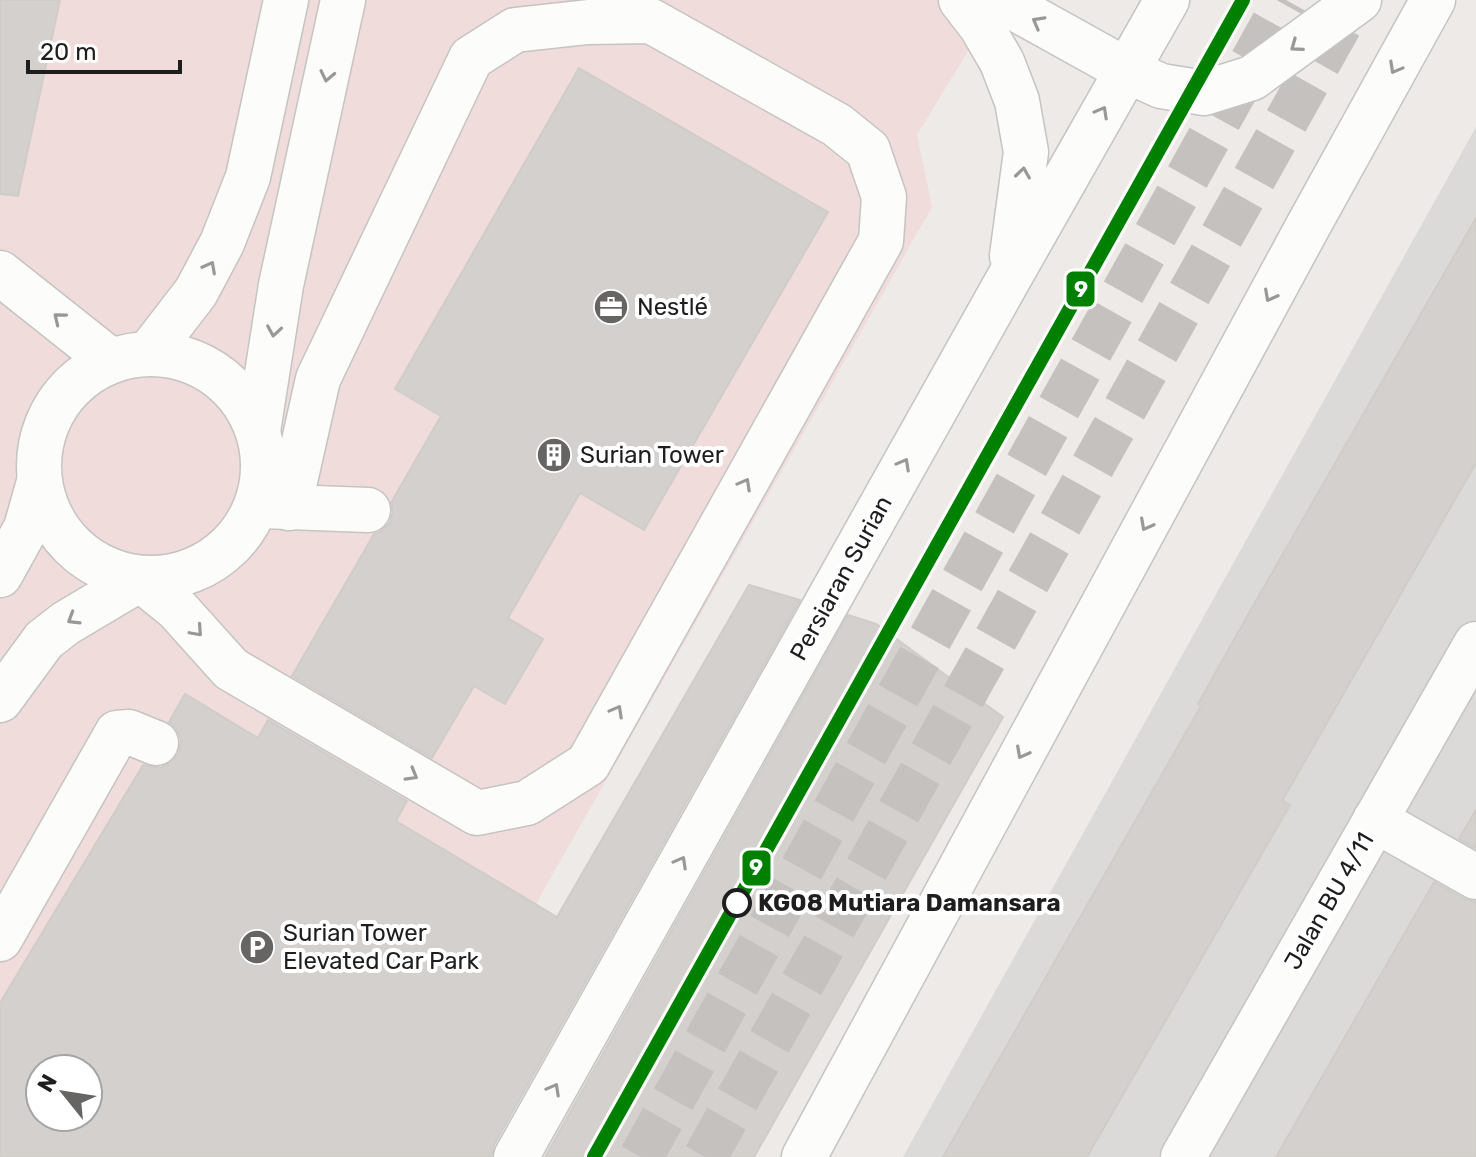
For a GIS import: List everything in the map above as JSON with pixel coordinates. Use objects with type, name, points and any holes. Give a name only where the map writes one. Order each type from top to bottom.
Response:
[{"type":"street","points":[[0,575],[26,528],[39,482],[40,444],[54,408],[79,379],[130,357],[196,292],[227,230],[248,177],[286,0]]},
{"type":"street","points":[[272,507],[258,431],[281,285],[343,0]]},
{"type":"street","points":[[961,0],[1002,62],[1017,101],[1026,152],[1009,278]]},
{"type":"street","points":[[1000,0],[1161,86],[1204,93],[1252,78],[1359,0]]},
{"type":"street","name":"Persiaran Surian","points":[[516,1157],[1167,0]]},
{"type":"street","points":[[804,1157],[1433,0]]},
{"type":"street","points":[[39,482],[50,518],[73,548],[103,570],[140,579],[176,577],[210,562],[272,507],[318,379],[471,58],[515,30],[588,22],[651,21],[837,125],[868,150],[884,197],[881,241],[588,764],[527,803],[477,813],[231,669],[177,609],[140,579]]},
{"type":"street","points":[[2,277],[130,357],[184,358],[216,374],[242,399],[258,431]]},
{"type":"street","points":[[272,507],[368,510]]},
{"type":"street","points":[[0,700],[44,640],[66,623],[140,579]]},
{"type":"street","name":"Jalan BU 4/11","points":[[1183,1157],[1476,644]]},
{"type":"street","points":[[0,939],[136,738]]},
{"type":"street","points":[[1375,820],[1476,877]]},
{"type":"shaded area","points":[[0,0],[999,0],[917,135],[932,207],[392,1157],[0,1157]]},
{"type":"shaded area","points":[[1476,127],[1476,1157],[903,1157]]},
{"type":"building","points":[[0,0],[60,0],[18,196],[0,194]]},
{"type":"building","name":"Surian Tower","points":[[579,68],[828,212],[644,530],[580,493],[508,618],[543,639],[505,704],[474,686],[432,758],[292,676],[374,534],[390,523],[393,512],[391,503],[441,416],[395,389]]},
{"type":"building","points":[[1476,218],[1476,463],[1282,801],[1290,805],[1087,1157],[943,1157],[1201,706],[1198,704],[1249,613]]},
{"type":"building","name":"Surian Tower Elevated Car Park","points":[[749,585],[800,600],[494,1145],[491,1157],[0,1157],[0,1003],[143,765],[160,768],[171,763],[179,753],[181,739],[169,722],[185,694],[258,738],[268,720],[407,801],[396,821],[557,917]]},
{"type":"building","name":"KG08 Mutiara Damansara","points":[[848,615],[876,624],[1003,717],[754,1157],[545,1157]]},
{"type":"building","points":[[1476,810],[1476,848],[1459,839]]},
{"type":"building","points":[[1434,882],[1464,899],[1476,902],[1476,1157],[1276,1157]]},
{"type":"tunnel","points":[[641,1157],[1286,0]]},
{"type":"tunnel","points":[[705,1157],[1354,0]]},
{"type":"transit line","name":"9","points":[[594,1157],[1243,0]]},
{"type":"place","name":"Nestlé","points":[[611,307]]},
{"type":"place","name":"Surian Tower","points":[[554,455]]},
{"type":"place","name":"KG08 Mutiara Damansara","points":[[737,903]]},
{"type":"place","name":"Surian Tower Elevated Car Park","points":[[257,947]]}]
